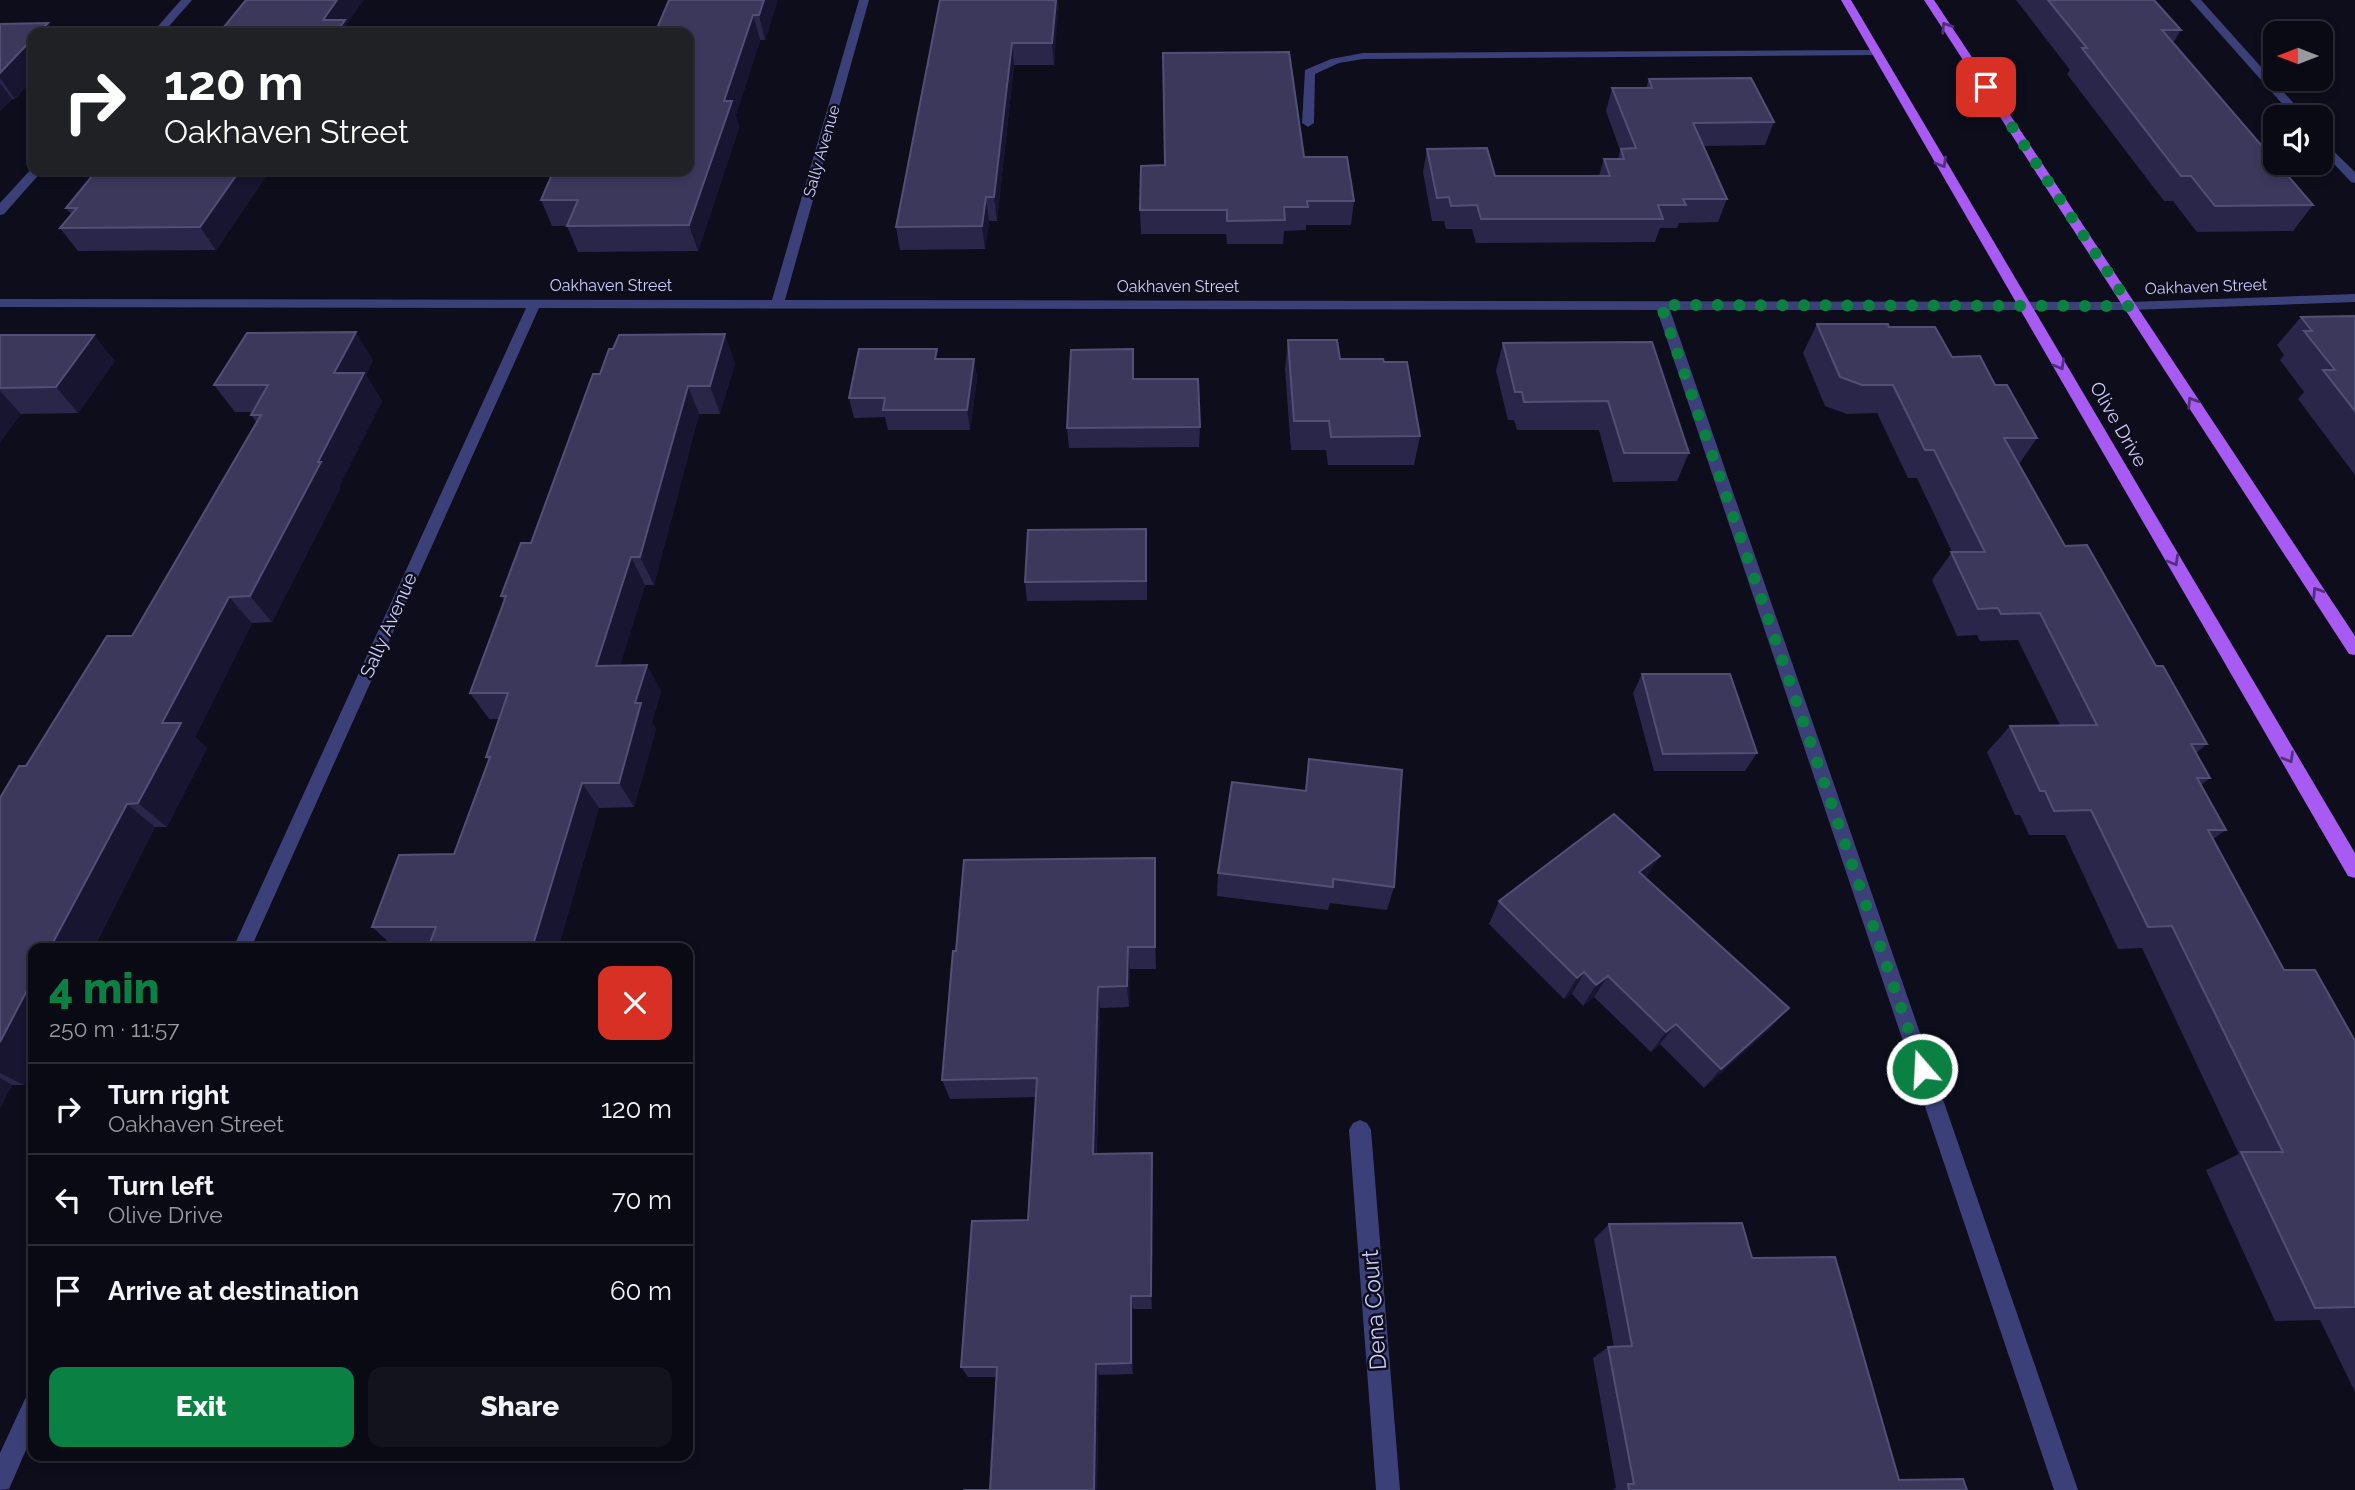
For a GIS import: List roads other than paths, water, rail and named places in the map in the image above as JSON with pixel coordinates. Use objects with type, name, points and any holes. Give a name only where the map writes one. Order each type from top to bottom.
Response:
[{"type":"main road","name":"Olive Drive","points":[[1846,0],[2355,870]]},
{"type":"main road","points":[[1928,0],[2355,649]]},
{"type":"street","points":[[162,28],[187,0]]},
{"type":"street","name":"Sally Avenue","points":[[778,302],[864,0]]},
{"type":"street","points":[[2194,0],[2289,105]]},
{"type":"street","points":[[1308,123],[1309,72],[1325,63],[1357,56],[1878,53]]},
{"type":"street","points":[[2333,155],[2355,179]]},
{"type":"street","points":[[0,211],[32,175]]},
{"type":"street","name":"Oakhaven Street","points":[[0,303],[2130,306],[2355,298]]},
{"type":"street","name":"Sally Avenue","points":[[244,943],[535,302]]},
{"type":"street","points":[[1661,305],[2066,1490]]},
{"type":"street","name":"Dena Court","points":[[1360,1130],[1388,1490]]},
{"type":"street","points":[[0,1480],[28,1418]]}]
